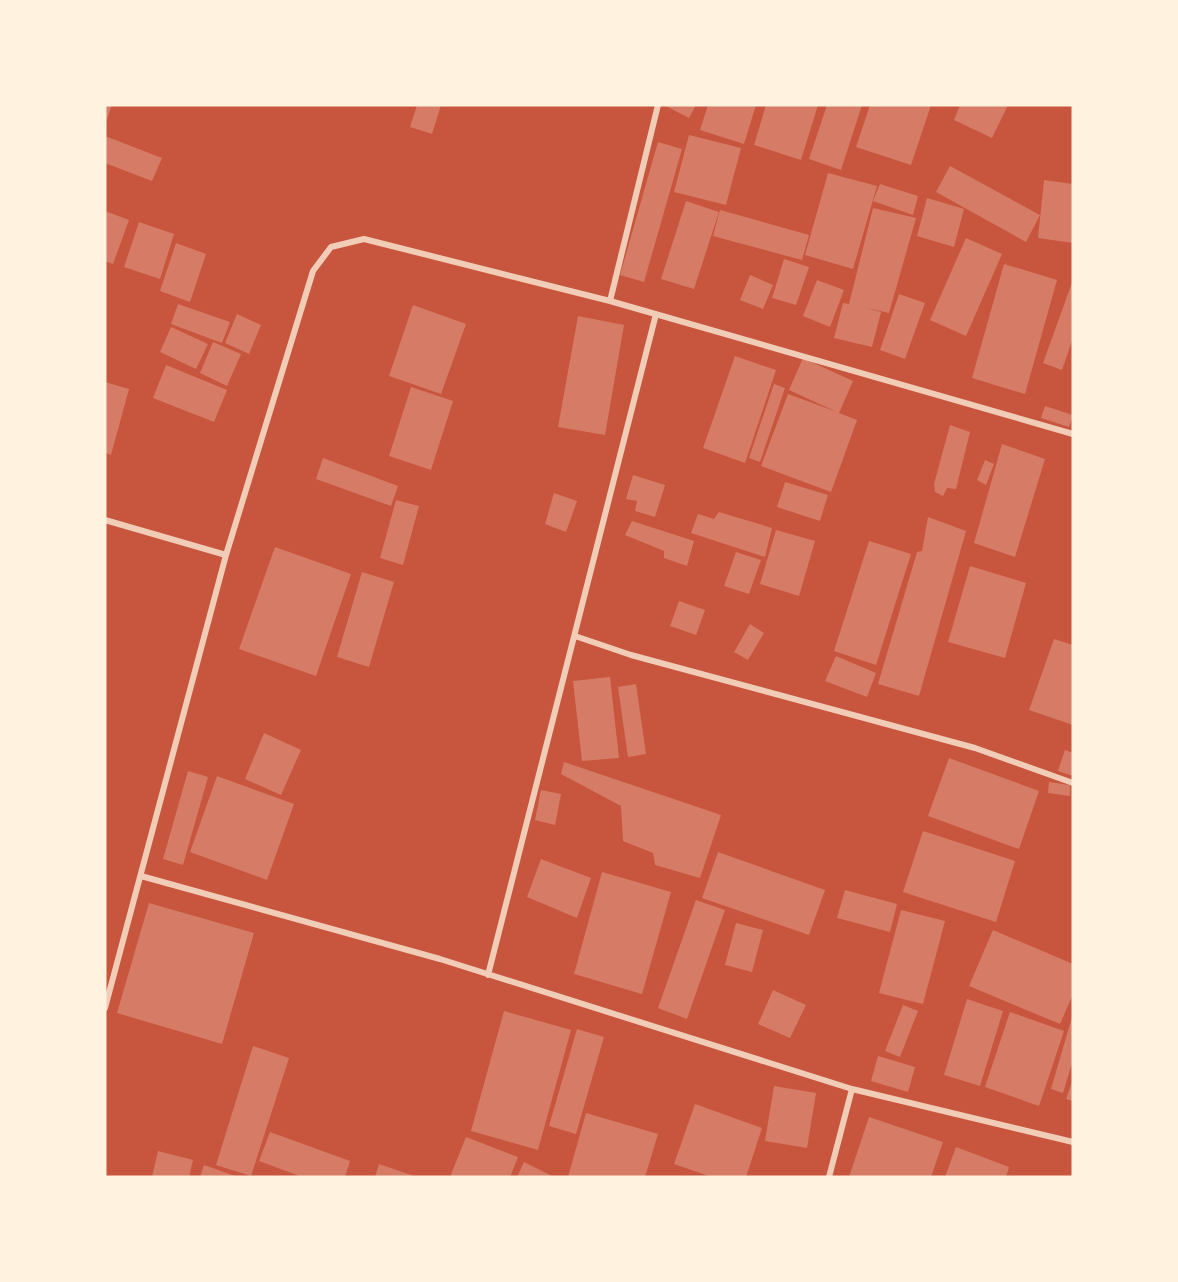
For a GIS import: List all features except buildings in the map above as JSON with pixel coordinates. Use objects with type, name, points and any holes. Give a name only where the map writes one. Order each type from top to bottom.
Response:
[{"type":"street","points":[[610,301],[658,105]]},
{"type":"street","points":[[105,1008],[226,555],[313,271],[331,248],[364,239],[610,301],[1073,434]]},
{"type":"street","points":[[488,975],[656,314]]},
{"type":"street","points":[[105,520],[226,555]]},
{"type":"street","points":[[574,636],[632,655],[975,748],[1073,783]]},
{"type":"street","points":[[141,876],[440,959],[852,1089],[1073,1143]]},
{"type":"street","points":[[829,1177],[852,1089]]}]
